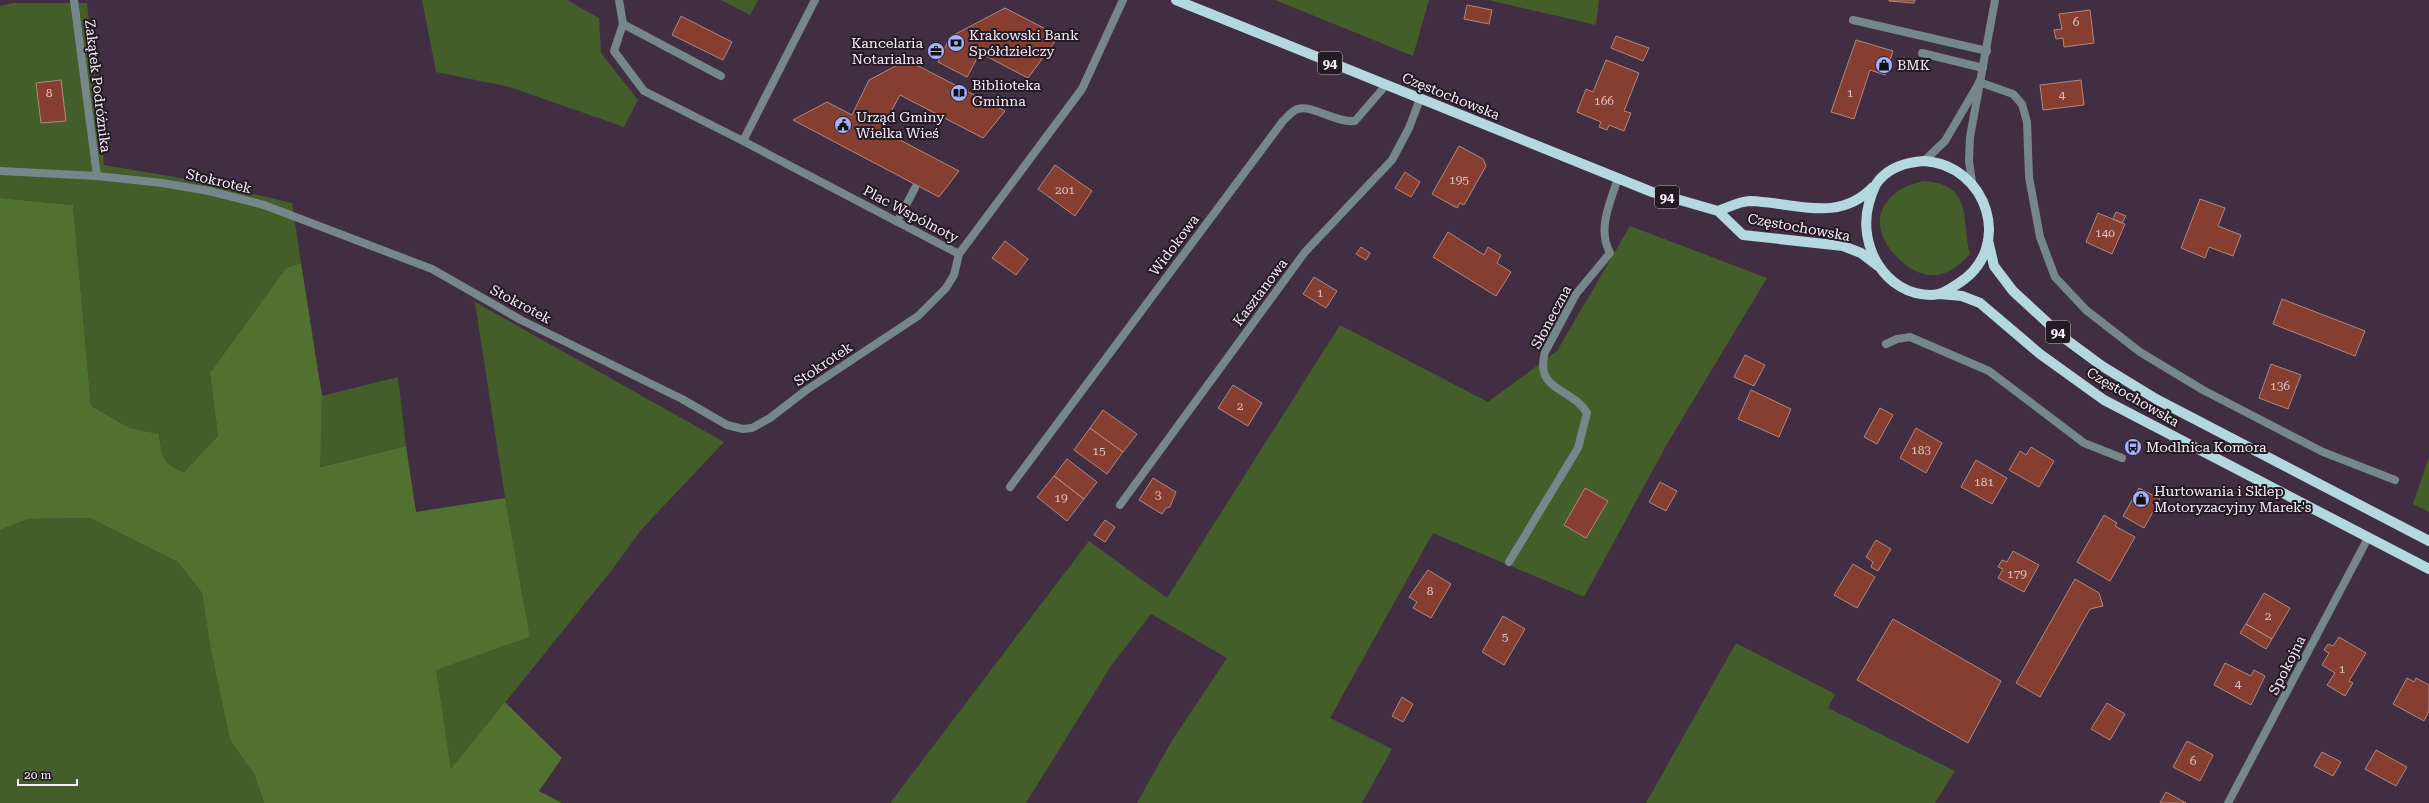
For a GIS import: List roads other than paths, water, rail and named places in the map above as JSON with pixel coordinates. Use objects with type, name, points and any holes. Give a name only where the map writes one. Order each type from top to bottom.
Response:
[{"type":"main road","name":"Częstochowska","points":[[1176,0],[1618,178],[1680,201],[1718,211],[1743,234],[1843,246],[1861,253],[1878,266]]},
{"type":"main road","name":"94","points":[[1924,161],[1948,165],[1972,182],[1982,200],[1987,222],[1988,240],[1986,252],[1975,270],[1964,280],[1939,294],[1921,294],[1902,288],[1878,266],[1871,249],[1866,223],[1870,198],[1879,179],[1903,165],[1924,161]]},
{"type":"main road","name":"Częstochowska","points":[[1718,211],[1749,201],[1801,208],[1833,209],[1861,197],[1879,179]]},
{"type":"main road","name":"Częstochowska","points":[[1988,240],[1994,266],[2009,286],[2064,338],[2102,366],[2156,399],[2429,540]]},
{"type":"main road","name":"Częstochowska","points":[[1939,294],[1962,296],[1980,303],[2040,354],[2104,400],[2429,569]]},
{"type":"street","name":"Zakątek Podróżnika","points":[[74,0],[97,176]]},
{"type":"street","points":[[619,0],[623,24],[721,76]]},
{"type":"street","points":[[743,141],[815,0]]},
{"type":"street","name":"Plac Wspólnoty","points":[[623,24],[614,51],[644,91],[960,254],[1082,89],[1123,0]]},
{"type":"street","points":[[1972,182],[1969,148],[1978,104],[1979,82],[1987,51],[1995,0]]},
{"type":"street","points":[[1853,20],[1987,51]]},
{"type":"street","points":[[1922,53],[1983,68]]},
{"type":"street","points":[[1924,161],[1945,141],[1979,82]]},
{"type":"street","points":[[1979,82],[2013,94],[2022,104],[2026,122],[2029,177],[2040,237],[2055,277],[2086,310],[2140,352],[2203,390],[2323,452],[2395,480]]},
{"type":"street","name":"Widokowa","points":[[1010,487],[1283,121],[1297,109],[1310,109],[1344,122],[1355,121],[1386,85]]},
{"type":"street","name":"Kasztanowa","points":[[1120,505],[1305,252],[1392,160],[1409,128],[1420,99]]},
{"type":"street","name":"Stokrotek","points":[[0,171],[97,176],[203,190],[264,205],[404,257],[449,278],[521,320],[669,392],[727,426],[743,429],[752,428],[770,418],[805,391],[918,316],[946,288],[954,275],[960,254]]},
{"type":"street","name":"Słoneczna","points":[[1508,562],[1578,448],[1582,436],[1587,413],[1583,406],[1552,386],[1546,378],[1543,361],[1545,352],[1576,294],[1610,253],[1603,236],[1604,224],[1618,178]]},
{"type":"street","points":[[897,222],[915,188]]},
{"type":"street","points":[[1886,344],[1897,339],[1910,337],[1989,371],[2074,437],[2084,443],[2122,458]]},
{"type":"street","name":"Spokojna","points":[[2228,803],[2368,538]]},
{"type":"place","name":"Krakowski Bank Spółdzielczy","points":[[956,43]]},
{"type":"place","name":"Kancelaria Notarialna","points":[[936,51]]},
{"type":"place","name":"BMK","points":[[1884,65]]},
{"type":"place","name":"Biblioteka Gminna","points":[[959,93]]},
{"type":"place","name":"Urząd Gminy Wielka Wieś","points":[[843,125]]},
{"type":"place","name":"Modlnica Komora","points":[[2133,447]]},
{"type":"place","name":"Hurtowania i Sklep Motoryzacyjny Marek's","points":[[2141,499]]}]
